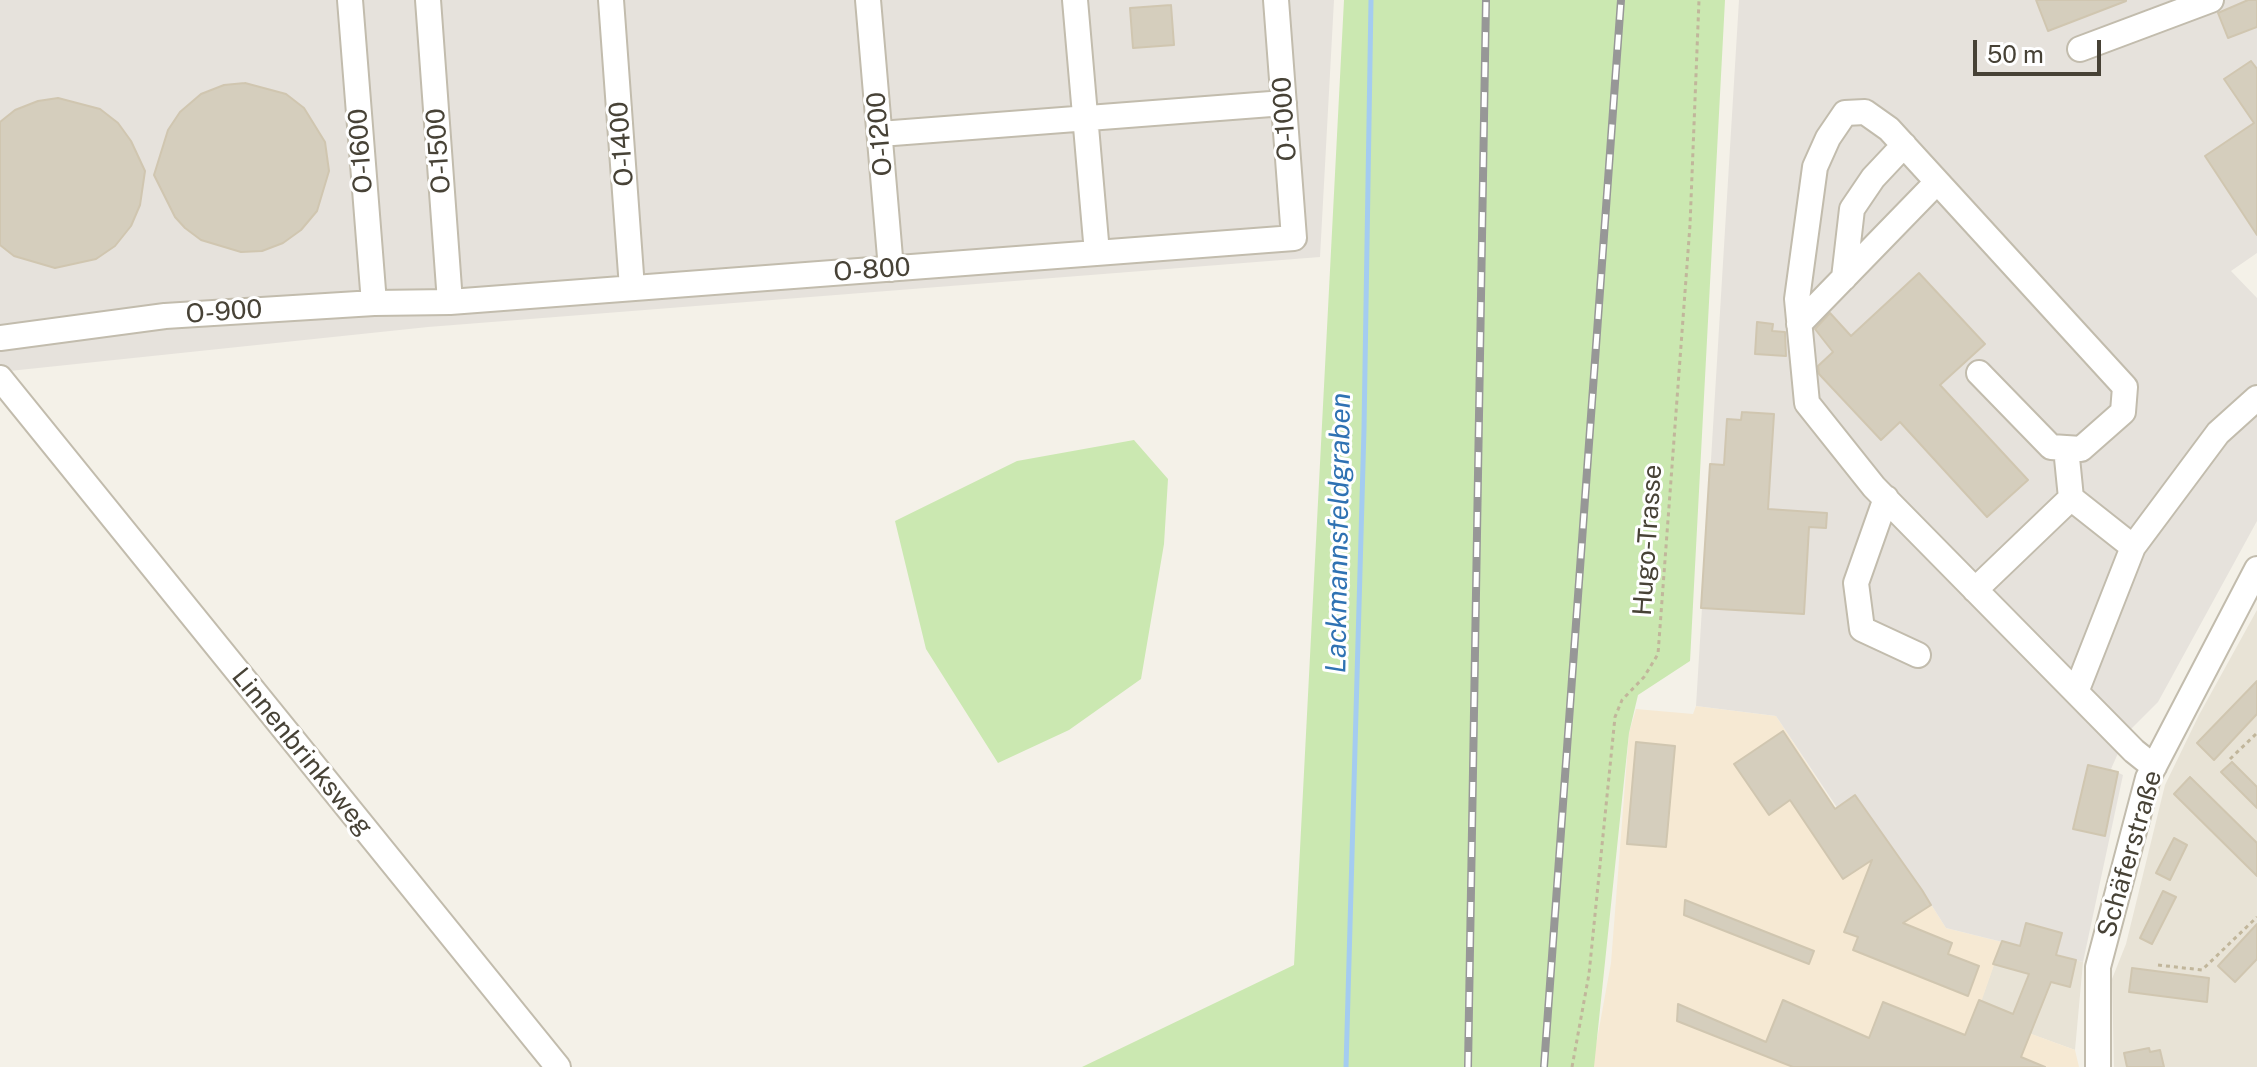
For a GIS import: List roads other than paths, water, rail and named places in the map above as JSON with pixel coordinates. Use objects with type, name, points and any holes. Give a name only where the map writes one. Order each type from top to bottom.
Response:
[{"type":"street","name":"O-1600","points":[[350,0],[374,303]]},
{"type":"street","name":"O-1500","points":[[428,0],[450,302]]},
{"type":"street","name":"O-1400","points":[[611,0],[632,288]]},
{"type":"street","name":"O-1200","points":[[868,0],[891,269]]},
{"type":"street","points":[[1075,0],[1097,253]]},
{"type":"street","name":"O-1000","points":[[1276,0],[1294,238]]},
{"type":"street","points":[[2080,49],[2211,0]]},
{"type":"street","points":[[880,134],[1284,103]]},
{"type":"street","points":[[1979,373],[2051,447],[2081,449],[2123,412],[2125,387],[1904,145],[1865,112],[1845,113],[1828,138],[1815,167],[1797,299],[1807,403],[1886,498],[2134,751],[2154,767]]},
{"type":"street","points":[[1844,278],[1852,209],[1873,178],[1904,145]]},
{"type":"street","points":[[1799,324],[1937,182]]},
{"type":"street","name":"O-800","points":[[450,302],[1294,238]]},
{"type":"street","name":"O-900","points":[[0,338],[165,316],[374,303],[450,302]]},
{"type":"street","name":"Linnenbrinksweg","points":[[0,378],[558,1067]]},
{"type":"street","points":[[2076,692],[2133,547],[2218,433],[2257,398]]},
{"type":"street","points":[[2066,448],[2071,498],[2133,547]]},
{"type":"street","points":[[1886,498],[1856,583],[1862,629],[1918,655]]},
{"type":"street","points":[[1975,590],[2071,498]]},
{"type":"street","name":"Schäferstraße","points":[[2098,1067],[2098,967],[2154,767],[2253,587]]},
{"type":"waterway","name":"Lackmannsfeldgraben","points":[[1346,1067],[1364,429],[1371,0]]},
{"type":"railway","points":[[1468,1067],[1486,0]]},
{"type":"railway","points":[[1544,1067],[1621,0]]}]
